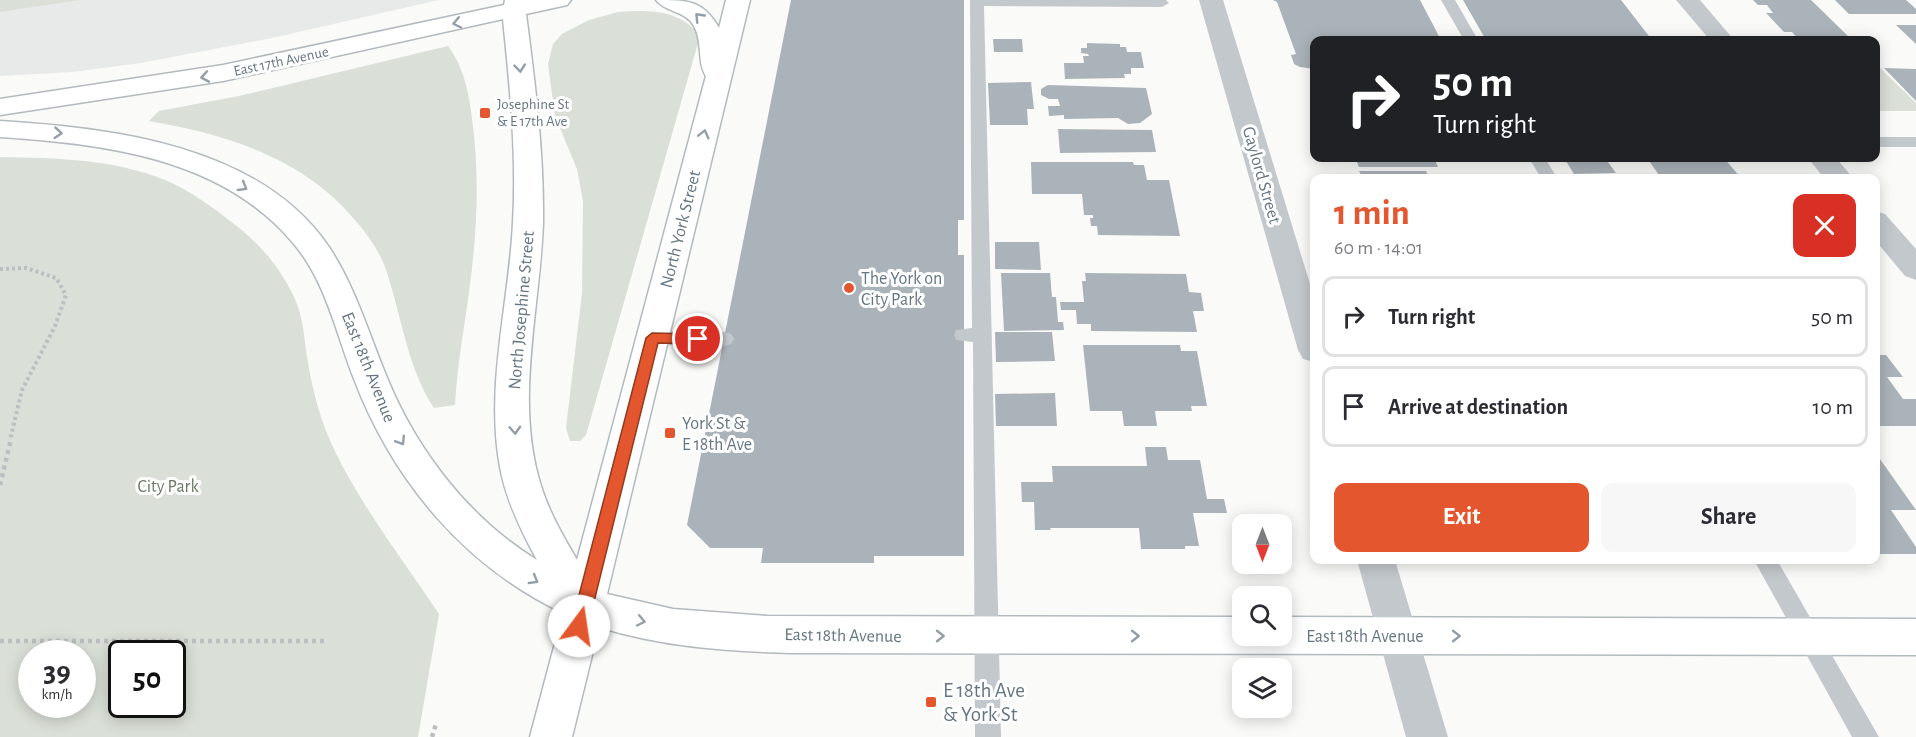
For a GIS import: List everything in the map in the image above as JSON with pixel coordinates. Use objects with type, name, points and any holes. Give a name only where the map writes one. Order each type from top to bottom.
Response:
[{"type":"main road","name":"East 17th Avenue","points":[[0,107],[223,74],[515,5],[560,0]]},
{"type":"main road","points":[[668,0],[695,11],[708,27],[714,56],[715,91]]},
{"type":"main road","name":"North York Street","points":[[551,737],[738,0]]},
{"type":"main road","name":"North Josephine Street","points":[[515,5],[528,136],[529,173],[528,226],[514,384],[517,460],[528,501],[544,538],[585,606]]},
{"type":"main road","name":"East 18th Avenue","points":[[0,129],[107,139],[153,148],[202,165],[231,180],[283,216],[311,245],[331,274],[373,386],[394,430],[448,508],[507,562],[553,591],[585,606],[652,624],[722,632],[987,636],[1916,638]]},
{"type":"street","name":"Gaylord Street","points":[[1211,0],[1310,336]]},
{"type":"street","points":[[1688,0],[1719,36]]},
{"type":"street","points":[[1825,162],[1835,174]]},
{"type":"street","points":[[1880,227],[1916,269]]},
{"type":"street","points":[[1377,564],[1427,737]]},
{"type":"lane","points":[[1448,0],[1469,36]]},
{"type":"lane","points":[[988,737],[987,636],[972,335],[977,1],[1162,3]]},
{"type":"lane","points":[[1880,142],[1916,142]]},
{"type":"lane","points":[[652,338],[724,339]]},
{"type":"lane","points":[[1767,564],[1866,737]]},
{"type":"path","points":[[0,269],[26,267],[56,278],[66,295],[55,326],[22,390],[0,485]]},
{"type":"path","points":[[0,640],[324,641]]},
{"type":"path","points":[[432,737],[436,724]]},
{"type":"shaded area","points":[[0,0],[439,0],[272,38],[141,63],[73,72],[0,76]]},
{"type":"green space","points":[[0,0],[80,0],[0,12]]},
{"type":"green space","points":[[648,11],[668,14],[686,22],[694,29],[698,43],[586,435],[580,441],[570,441],[566,428],[582,293],[583,201],[577,169],[555,116],[548,64],[553,44],[562,34],[589,20],[618,12]]},
{"type":"green space","points":[[448,46],[462,72],[469,100],[476,162],[476,227],[455,405],[434,408],[417,376],[392,288],[380,257],[355,220],[334,198],[312,180],[261,152],[206,133],[149,121],[159,111],[239,96]]},
{"type":"green space","points":[[1880,68],[1916,103],[1916,111],[1880,111]]},
{"type":"green space","name":"City Park","points":[[0,157],[84,161],[125,168],[165,180],[192,194],[218,212],[261,248],[276,266],[294,297],[300,313],[314,392],[332,445],[374,520],[439,614],[418,737],[0,737]]},
{"type":"building","name":"The York on City Park","points":[[791,0],[964,0],[964,220],[958,220],[958,255],[964,255],[964,556],[874,556],[874,563],[761,563],[763,548],[710,548],[687,525]]},
{"type":"building","points":[[1273,0],[1420,0],[1439,36],[1310,36],[1310,68],[1300,67],[1294,64],[1291,55],[1296,54],[1277,2]]},
{"type":"building","points":[[1463,0],[1621,0],[1649,36],[1484,36]]},
{"type":"building","points":[[1753,0],[1811,0],[1848,36],[1796,36],[1792,32],[1784,32],[1766,13],[1773,13],[1767,5],[1758,5]]},
{"type":"building","points":[[1835,0],[1906,0],[1916,9],[1916,14],[1849,14]]},
{"type":"building","points":[[1896,25],[1916,25],[1916,44]]},
{"type":"building","points":[[993,39],[1022,39],[1023,52],[994,52]]},
{"type":"building","points":[[1087,43],[1120,44],[1120,47],[1126,47],[1127,52],[1141,52],[1144,68],[1131,68],[1131,74],[1124,74],[1125,78],[1065,79],[1064,63],[1084,63],[1083,56],[1089,56],[1081,53],[1081,48],[1087,48]]},
{"type":"building","points":[[1884,68],[1916,69],[1916,101]]},
{"type":"building","points":[[1031,82],[1034,109],[1027,109],[1028,125],[990,125],[988,83]]},
{"type":"building","points":[[1048,85],[1146,88],[1152,114],[1140,123],[1128,124],[1118,118],[1064,119],[1064,115],[1049,116],[1048,106],[1060,106],[1058,99],[1049,99],[1041,95],[1041,89]]},
{"type":"building","points":[[1058,129],[1152,130],[1156,152],[1060,153]]},
{"type":"building","points":[[1031,162],[1133,162],[1134,165],[1144,165],[1147,180],[1169,180],[1180,236],[1098,235],[1097,226],[1091,226],[1090,218],[1093,218],[1093,215],[1084,215],[1082,194],[1032,194]]},
{"type":"building","points":[[1357,162],[1436,162],[1438,167],[1359,167]]},
{"type":"building","points":[[1566,162],[1608,162],[1616,173],[1574,174]]},
{"type":"building","points":[[1650,162],[1727,162],[1738,174],[1658,174]]},
{"type":"building","points":[[1359,171],[1426,171],[1427,174],[1360,174]]},
{"type":"building","points":[[995,242],[1039,242],[1041,270],[995,269]]},
{"type":"building","points":[[1001,273],[1050,273],[1052,297],[1056,297],[1058,322],[1063,322],[1064,330],[1004,331]]},
{"type":"building","points":[[1085,273],[1186,274],[1189,292],[1201,293],[1204,311],[1193,311],[1197,332],[1091,331],[1091,324],[1077,324],[1076,310],[1061,310],[1060,302],[1084,302],[1082,281],[1086,281]]},
{"type":"building","points":[[995,332],[1052,332],[1055,361],[996,362]]},
{"type":"building","points":[[1083,345],[1180,345],[1181,351],[1197,351],[1207,406],[1191,406],[1192,411],[1155,411],[1157,426],[1124,426],[1122,411],[1090,411]]},
{"type":"building","points":[[1880,355],[1886,355],[1903,377],[1887,377],[1903,399],[1916,399],[1916,426],[1880,426]]},
{"type":"building","points":[[1055,393],[1057,426],[996,426],[995,394]]},
{"type":"building","points":[[1145,447],[1166,447],[1168,460],[1200,460],[1207,499],[1224,499],[1227,513],[1193,513],[1199,546],[1185,546],[1185,549],[1141,549],[1139,528],[1035,530],[1034,502],[1022,502],[1021,482],[1053,482],[1052,466],[1147,466]]},
{"type":"building","points":[[1880,459],[1916,510],[1891,510],[1916,547],[1916,554],[1880,554]]},
{"type":"place","name":"Josephine St & E 17th Ave","points":[[485,113]]},
{"type":"place","name":"The York on City Park","points":[[849,288]]},
{"type":"place","name":"York St & E 18th Ave","points":[[670,433]]},
{"type":"place","name":"E 18th Ave & York St","points":[[931,702]]},
{"type":"route","points":[[579,626],[652,338],[698,339]]}]
